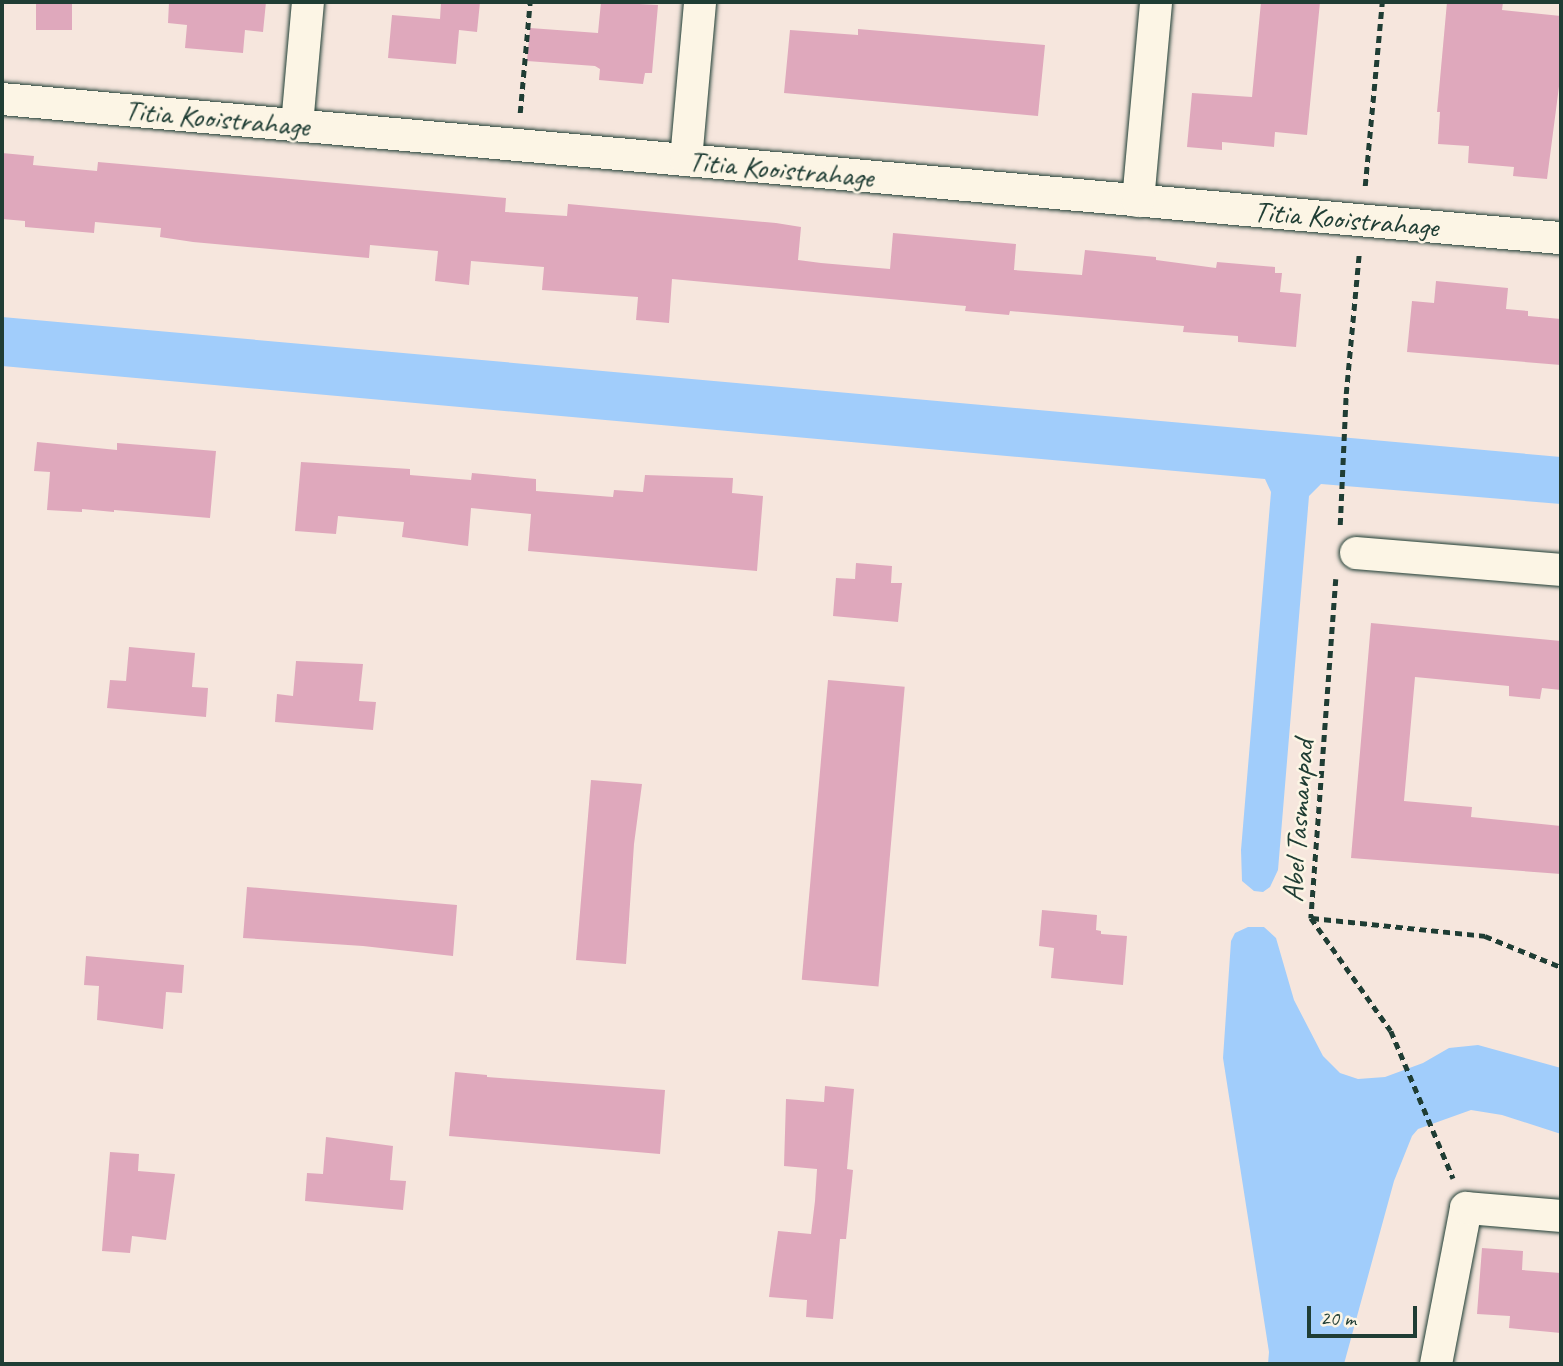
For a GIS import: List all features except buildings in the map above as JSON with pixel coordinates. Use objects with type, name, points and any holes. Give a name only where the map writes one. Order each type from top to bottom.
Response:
[{"type":"street","points":[[297,125],[308,2]]},
{"type":"street","points":[[686,160],[700,2]]},
{"type":"street","points":[[1138,201],[1156,2]]},
{"type":"street","name":"Titia Kooistrahage","points":[[2,99],[1561,238]]},
{"type":"street","points":[[1347,559],[1561,570]]},
{"type":"street","points":[[1436,1364],[1466,1208],[1561,1216]]},
{"type":"path","points":[[519,116],[530,2]]},
{"type":"path","points":[[1364,200],[1382,2]]},
{"type":"path","points":[[1341,499],[1346,394],[1360,247]]},
{"type":"path","name":"Abel Tasmanpad","points":[[1347,559],[1311,918],[1382,1014],[1401,1051],[1439,1142]]},
{"type":"path","points":[[1311,918],[1474,934],[1506,943],[1561,967]]},
{"type":"water","points":[[2,317],[1561,457],[1561,504],[1321,484],[1309,496],[1278,870],[1270,887],[1263,892],[1254,891],[1242,881],[1241,850],[1271,492],[1265,479],[2,366]]},
{"type":"water","points":[[1248,927],[1264,927],[1276,938],[1294,1000],[1323,1056],[1340,1073],[1358,1079],[1385,1077],[1423,1063],[1449,1048],[1478,1045],[1561,1068],[1561,1134],[1502,1115],[1471,1110],[1418,1129],[1412,1136],[1394,1181],[1344,1364],[1268,1364],[1269,1352],[1223,1058],[1231,941],[1235,933]]}]
